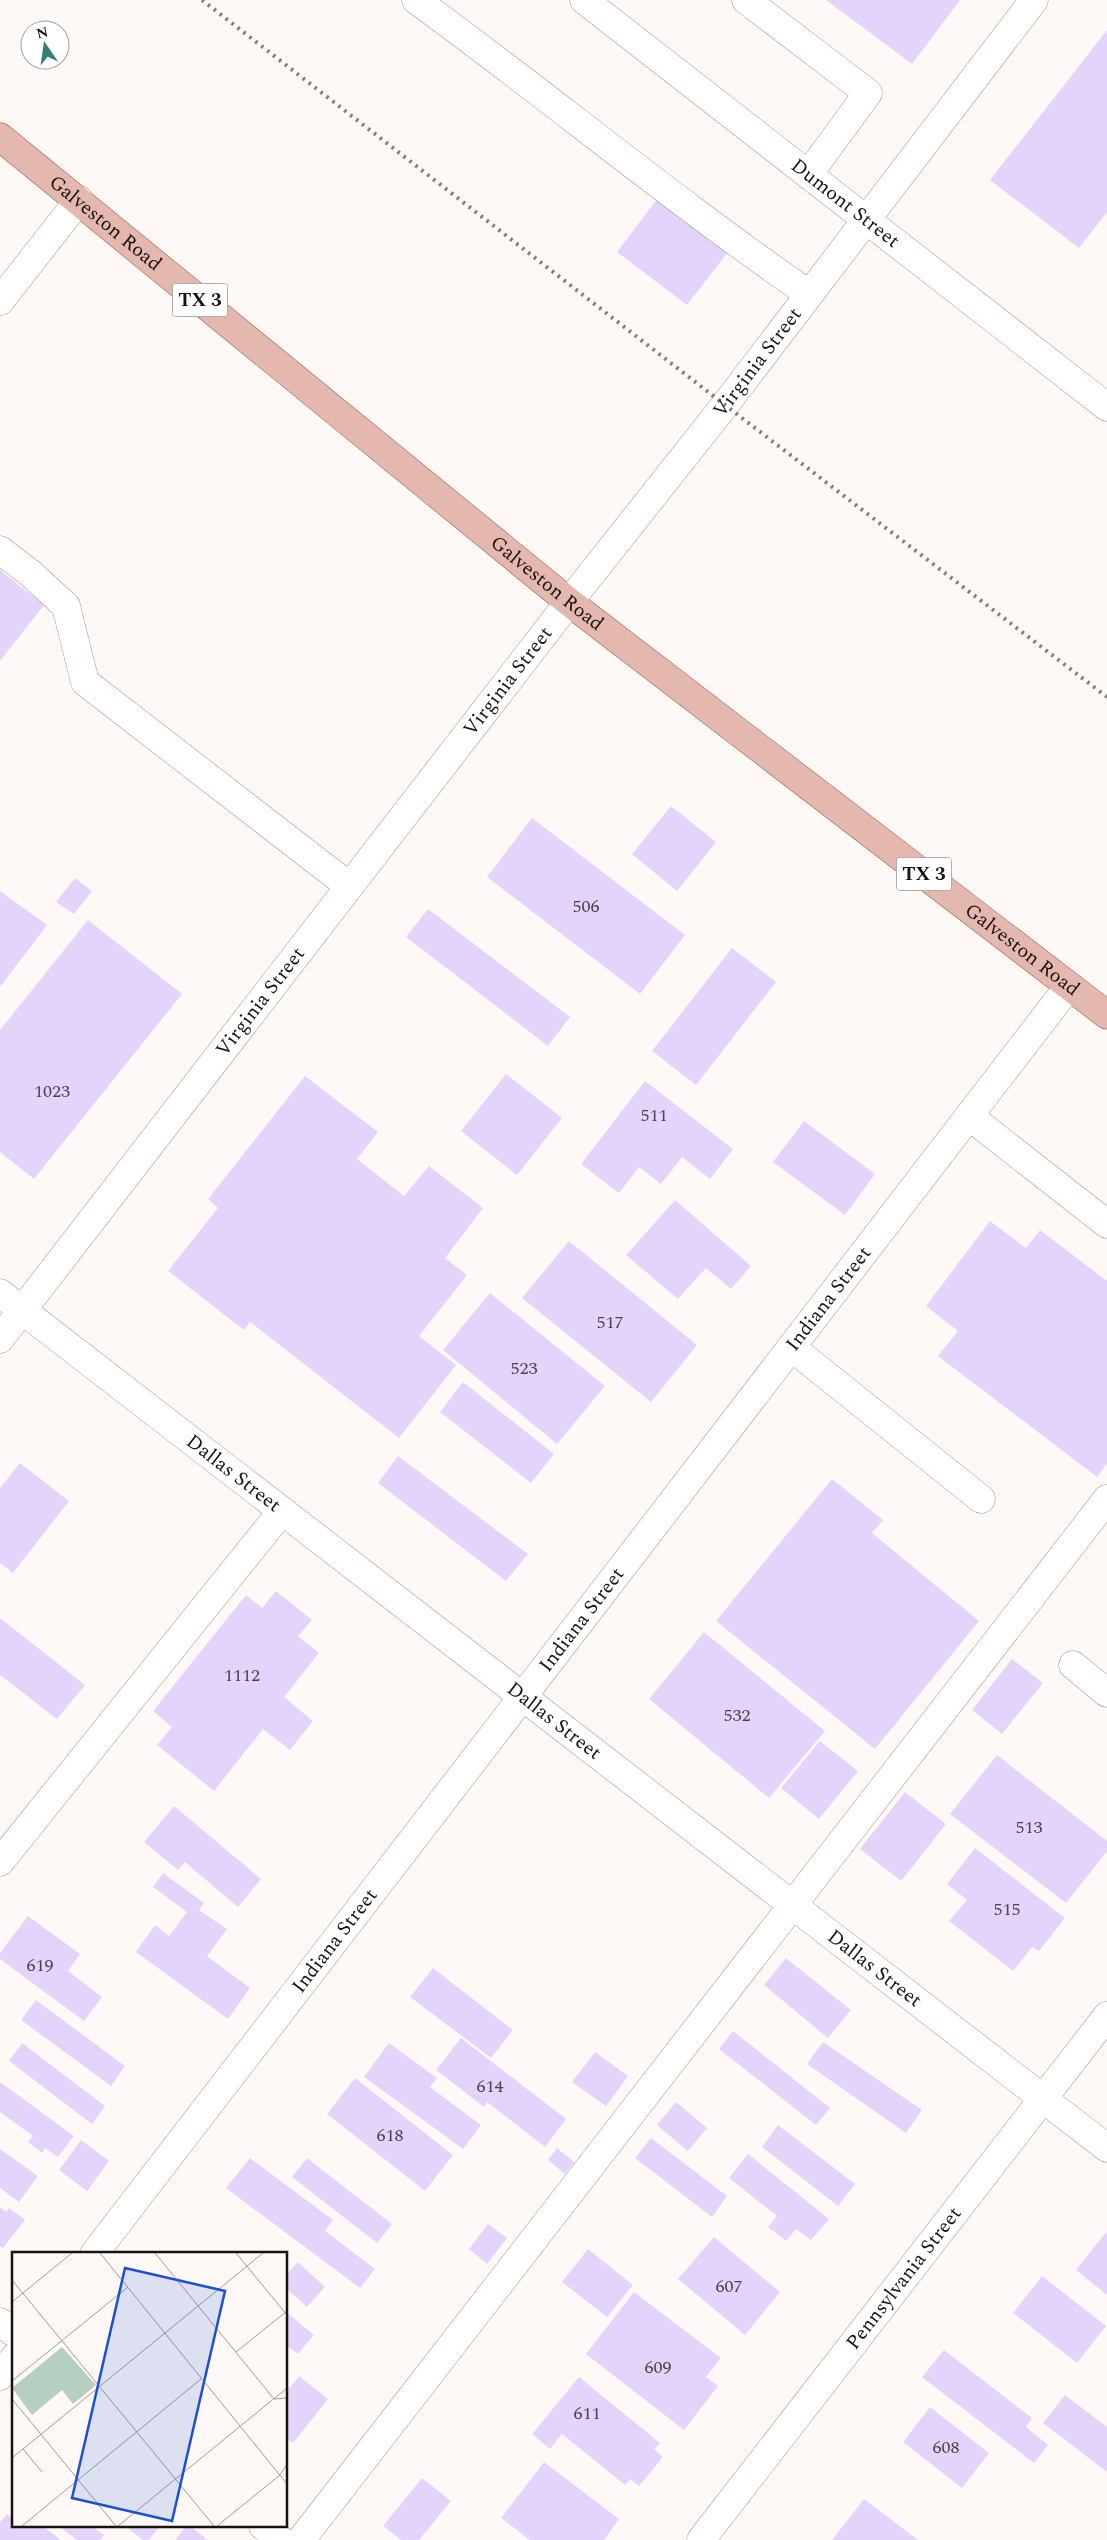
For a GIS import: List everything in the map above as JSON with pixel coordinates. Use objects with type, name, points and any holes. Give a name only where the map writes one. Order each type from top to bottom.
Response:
[{"type":"main road","name":"Galveston Road","points":[[0,137],[569,602],[1107,1015]]},
{"type":"street","points":[[416,0],[479,45],[731,240],[809,294]]},
{"type":"street","name":"Dumont Street","points":[[584,0],[1107,407]]},
{"type":"street","points":[[746,0],[868,93],[808,174]]},
{"type":"street","name":"Virginia Street","points":[[0,1339],[569,602],[725,405],[865,219],[1034,0]]},
{"type":"street","points":[[0,301],[79,200]]},
{"type":"street","points":[[0,550],[30,573],[66,606],[84,682],[349,886]]},
{"type":"street","name":"Indiana Street","points":[[96,2252],[1069,986]]},
{"type":"street","points":[[969,1116],[1107,1224]]},
{"type":"street","name":"Dallas Street","points":[[0,1293],[1107,2148]]},
{"type":"street","points":[[791,1347],[981,1499]]},
{"type":"street","points":[[301,2540],[1107,1499]]},
{"type":"street","points":[[0,1862],[282,1511]]},
{"type":"street","points":[[1072,1666],[1107,1693]]},
{"type":"street","name":"Pennsylvania Street","points":[[702,2540],[1107,2016]]},
{"type":"street","points":[[0,2322],[12,2331]]},
{"type":"street","points":[[0,2376],[12,2361]]},
{"type":"street","points":[[266,2528],[281,2540]]},
{"type":"building","points":[[826,0],[960,0],[912,64]]},
{"type":"building","points":[[1107,30],[1107,212],[1079,248],[990,180]]},
{"type":"building","points":[[660,195],[731,248],[687,305],[617,252]]},
{"type":"building","points":[[0,570],[44,605],[0,661]]},
{"type":"building","points":[[671,806],[716,842],[677,891],[632,854]]},
{"type":"building","points":[[532,818],[685,935],[640,994],[487,877]]},
{"type":"building","points":[[75,878],[92,891],[74,914],[56,902]]},
{"type":"building","points":[[0,891],[47,925],[0,987]]},
{"type":"building","points":[[428,909],[570,1017],[548,1046],[406,937]]},
{"type":"building","points":[[88,920],[182,994],[34,1179],[0,1152],[0,1030]]},
{"type":"building","points":[[732,948],[776,982],[696,1085],[652,1051]]},
{"type":"building","points":[[506,1074],[562,1118],[517,1175],[461,1131]]},
{"type":"building","points":[[305,1076],[378,1132],[357,1159],[404,1196],[429,1166],[483,1208],[445,1258],[467,1275],[419,1336],[456,1365],[399,1438],[250,1322],[244,1330],[168,1271],[218,1208],[208,1199]]},
{"type":"building","points":[[645,1081],[733,1149],[710,1179],[682,1157],[661,1184],[639,1167],[619,1193],[581,1164]]},
{"type":"building","points":[[804,1121],[875,1174],[845,1215],[773,1162]]},
{"type":"building","points":[[675,1200],[751,1266],[731,1289],[706,1268],[678,1299],[626,1255]]},
{"type":"building","points":[[990,1221],[1026,1248],[1040,1230],[1107,1281],[1107,1463],[1097,1477],[938,1356],[958,1331],[926,1306]]},
{"type":"building","points":[[569,1241],[697,1345],[651,1402],[522,1298]]},
{"type":"building","points":[[490,1293],[605,1386],[557,1444],[443,1350]]},
{"type":"building","points":[[463,1382],[554,1454],[531,1483],[440,1412]]},
{"type":"building","points":[[398,1456],[528,1554],[506,1581],[378,1483]]},
{"type":"building","points":[[20,1463],[69,1501],[13,1573],[0,1563],[0,1488]]},
{"type":"building","points":[[832,1479],[883,1520],[872,1533],[979,1621],[875,1749],[716,1621]]},
{"type":"building","points":[[276,1591],[312,1620],[298,1636],[319,1653],[284,1697],[313,1721],[290,1750],[263,1729],[214,1791],[157,1745],[172,1727],[153,1711],[246,1595],[262,1608]]},
{"type":"building","points":[[0,1618],[85,1685],[57,1719],[0,1675]]},
{"type":"building","points":[[704,1632],[825,1731],[769,1798],[649,1699]]},
{"type":"building","points":[[1012,1659],[1043,1683],[1002,1734],[972,1710]]},
{"type":"building","points":[[820,1741],[858,1771],[819,1819],[781,1788]]},
{"type":"building","points":[[997,1755],[1107,1841],[1107,1851],[1066,1903],[950,1814]]},
{"type":"building","points":[[905,1792],[946,1824],[901,1881],[860,1849]]},
{"type":"building","points":[[174,1806],[261,1879],[238,1907],[185,1862],[178,1870],[144,1842]]},
{"type":"building","points":[[975,1848],[1065,1918],[1039,1951],[1032,1947],[1013,1971],[949,1921],[967,1900],[947,1884]]},
{"type":"building","points":[[163,1873],[204,1903],[199,1910],[227,1929],[207,1956],[250,1988],[228,2019],[136,1952],[155,1925],[169,1936],[187,1912],[153,1887]]},
{"type":"building","points":[[28,1916],[80,1954],[68,1971],[102,1997],[84,2021],[0,1959],[0,1953]]},
{"type":"building","points":[[786,1958],[851,2010],[828,2038],[764,1985]]},
{"type":"building","points":[[433,1968],[513,2030],[491,2058],[410,1997]]},
{"type":"building","points":[[36,2000],[125,2066],[111,2086],[21,2020]]},
{"type":"building","points":[[733,2031],[830,2108],[816,2125],[719,2049]]},
{"type":"building","points":[[461,2038],[566,2119],[545,2147],[487,2102],[484,2107],[436,2070]]},
{"type":"building","points":[[823,2042],[922,2110],[906,2133],[807,2064]]},
{"type":"building","points":[[22,2043],[105,2106],[92,2124],[9,2061]]},
{"type":"building","points":[[389,2043],[437,2078],[430,2087],[481,2125],[463,2149],[364,2077]]},
{"type":"building","points":[[595,2052],[628,2076],[606,2106],[572,2082]]},
{"type":"building","points":[[355,2078],[453,2155],[425,2191],[327,2114]]},
{"type":"building","points":[[0,2082],[74,2136],[58,2157],[45,2148],[42,2153],[28,2142],[33,2136],[0,2112]]},
{"type":"building","points":[[676,2102],[707,2128],[688,2151],[657,2125]]},
{"type":"building","points":[[778,2125],[855,2184],[838,2206],[762,2147]]},
{"type":"building","points":[[651,2138],[727,2196],[712,2217],[635,2158]]},
{"type":"building","points":[[81,2140],[109,2161],[87,2191],[59,2170]]},
{"type":"building","points":[[557,2148],[574,2162],[565,2174],[548,2160]]},
{"type":"building","points":[[0,2149],[38,2176],[19,2202],[0,2188]]},
{"type":"building","points":[[748,2154],[829,2219],[811,2240],[796,2229],[786,2241],[768,2227],[777,2216],[729,2178]]},
{"type":"building","points":[[250,2158],[333,2220],[325,2231],[375,2269],[360,2288],[226,2188]]},
{"type":"building","points":[[307,2158],[392,2224],[377,2243],[292,2177]]},
{"type":"building","points":[[0,2207],[6,2212],[9,2208],[25,2220],[3,2248],[0,2246]]},
{"type":"building","points":[[488,2224],[507,2238],[487,2264],[469,2249]]},
{"type":"building","points":[[1107,2231],[1107,2295],[1076,2270]]},
{"type":"building","points":[[714,2237],[780,2292],[745,2335],[678,2279]]},
{"type":"building","points":[[588,2249],[633,2285],[607,2317],[562,2282]]},
{"type":"building","points":[[298,2262],[325,2287],[307,2307],[288,2290],[288,2273]]},
{"type":"building","points":[[1042,2276],[1106,2326],[1077,2363],[1013,2313]]},
{"type":"building","points":[[634,2292],[721,2358],[706,2377],[718,2386],[684,2430],[586,2354]]},
{"type":"building","points":[[288,2314],[314,2335],[298,2354],[288,2346]]},
{"type":"building","points":[[944,2350],[1032,2418],[1026,2427],[1048,2445],[1034,2463],[922,2377]]},
{"type":"building","points":[[299,2376],[328,2399],[293,2443],[288,2439],[288,2386],[290,2388]]},
{"type":"building","points":[[579,2377],[660,2443],[654,2449],[663,2457],[639,2486],[630,2479],[625,2485],[562,2434],[550,2449],[532,2434]]},
{"type":"building","points":[[1065,2395],[1107,2427],[1107,2472],[1043,2423]]},
{"type":"building","points":[[930,2407],[989,2453],[962,2488],[903,2442]]},
{"type":"building","points":[[544,2462],[619,2519],[604,2540],[530,2540],[501,2518]]},
{"type":"building","points":[[422,2478],[451,2501],[419,2540],[401,2540],[383,2526]]},
{"type":"building","points":[[864,2499],[918,2540],[832,2540]]},
{"type":"building","points":[[7,2514],[12,2518],[12,2528],[46,2528],[61,2540],[0,2540],[0,2522]]},
{"type":"building","points":[[62,2528],[95,2528],[104,2535],[100,2540],[77,2540]]},
{"type":"building","points":[[128,2528],[158,2528],[149,2540],[143,2540]]},
{"type":"building","points":[[184,2528],[193,2528],[208,2540],[175,2540]]},
{"type":"railway","points":[[202,0],[725,405],[1107,697]]}]
